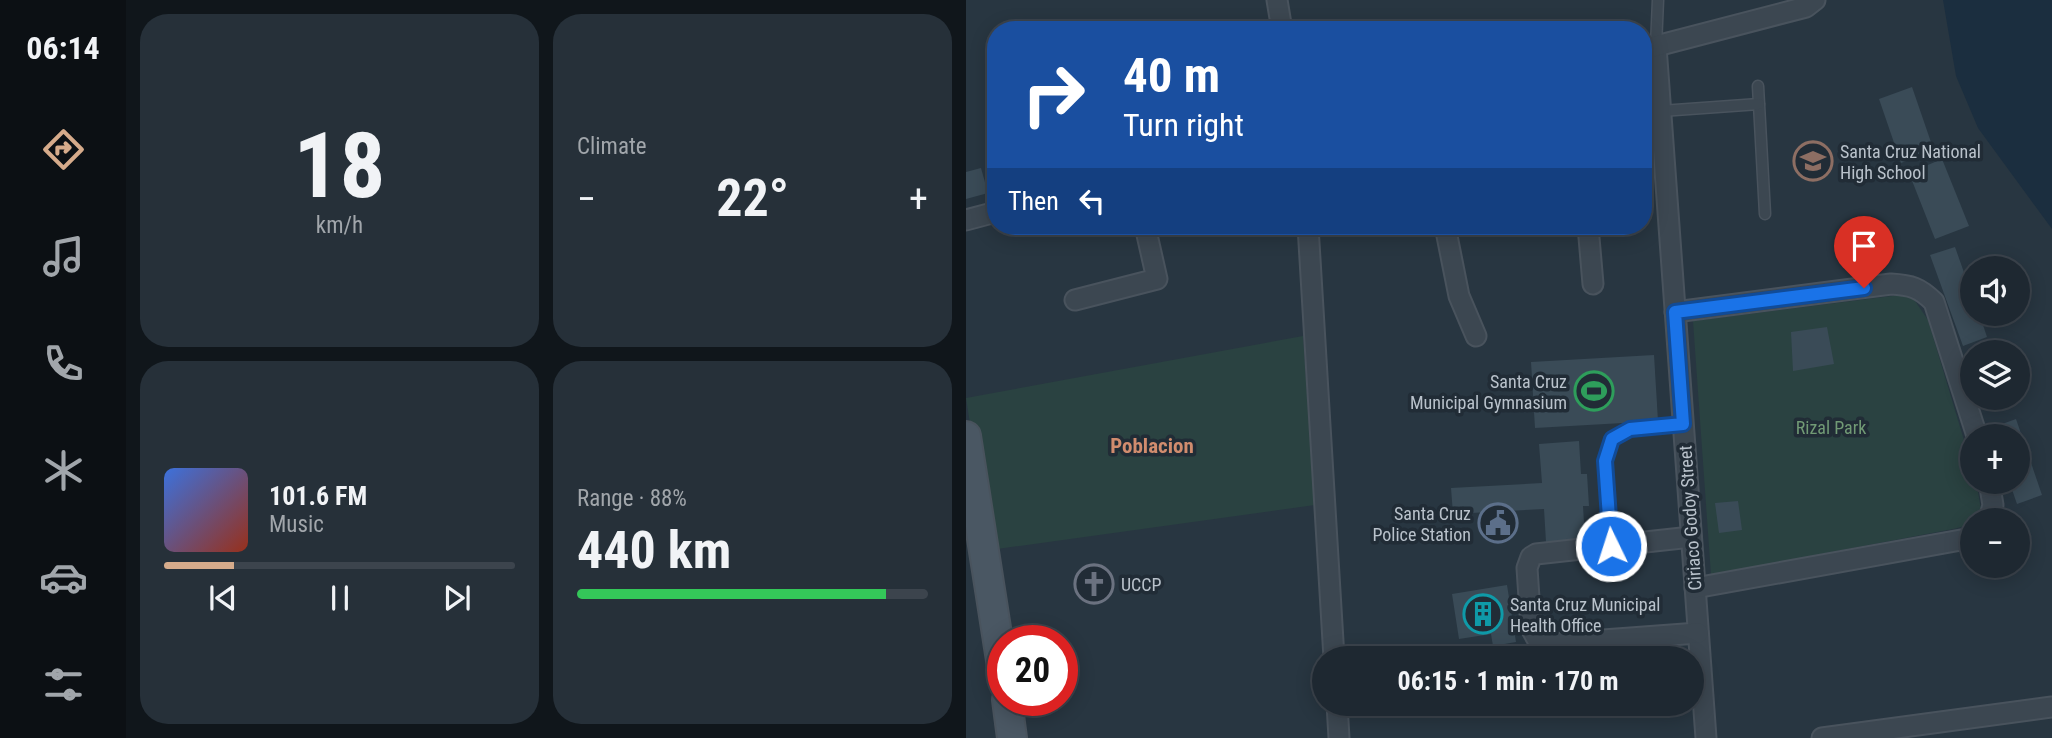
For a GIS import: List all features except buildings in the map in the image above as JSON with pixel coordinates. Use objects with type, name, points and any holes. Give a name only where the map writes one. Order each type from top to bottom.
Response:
[{"type":"street","points":[[1277,0],[1280,21]]},
{"type":"street","points":[[1652,47],[1806,7],[1815,0]]},
{"type":"street","name":"Ciriaco Godoy Street","points":[[1652,59],[1661,111],[1706,738]]},
{"type":"street","points":[[966,220],[987,214]]},
{"type":"street","points":[[1075,300],[1157,279],[1147,235]]},
{"type":"street","points":[[1309,235],[1333,646]]},
{"type":"street","points":[[1447,235],[1459,296],[1476,335]]},
{"type":"street","points":[[1589,235],[1593,284]]},
{"type":"street","points":[[1675,312],[1892,284],[1910,285],[1923,291],[1934,302],[1974,424]]},
{"type":"street","points":[[966,436],[996,625]]},
{"type":"street","points":[[1691,537],[1542,552],[1531,557],[1527,568],[1531,628],[1537,639],[1549,644],[1698,633]]},
{"type":"street","points":[[1695,588],[1960,540]]},
{"type":"street","points":[[1822,738],[2052,707]]},
{"type":"street","points":[[1009,716],[1012,738]]},
{"type":"street","points":[[1338,716],[1339,738]]},
{"type":"lane","points":[[1652,36],[1658,0]]},
{"type":"lane","points":[[1758,86],[1765,214]]},
{"type":"lane","points":[[1661,111],[1759,104]]},
{"type":"lane","points":[[1611,546],[1605,461],[1612,439],[1630,429],[1683,424]]},
{"type":"green space","name":"Rizal Park","points":[[1900,295],[1913,298],[1928,320],[1960,427],[1960,494],[1978,494],[1981,508],[1960,508],[1960,527],[1953,529],[1711,575],[1693,321]]},
{"type":"green space","points":[[1303,336],[1315,505],[990,550],[966,398]]},
{"type":"water","points":[[1943,0],[2052,0],[2052,229],[1978,128],[1956,76]]},
{"type":"place","name":"Santa Cruz National High School","points":[[1813,161]]},
{"type":"place","name":"Santa Cruz Municipal Gymnasium","points":[[1594,391]]},
{"type":"place","name":"Santa Cruz Police Station","points":[[1498,523]]},
{"type":"place","name":"UCCP","points":[[1094,584]]},
{"type":"place","name":"Santa Cruz Municipal Health Office","points":[[1483,614]]},
{"type":"district","name":"Poblacion","points":[[1152,446]]},
{"type":"route","points":[[1611,546],[1605,461],[1612,439],[1619,432],[1630,429],[1683,424],[1675,312],[1864,288]]}]
